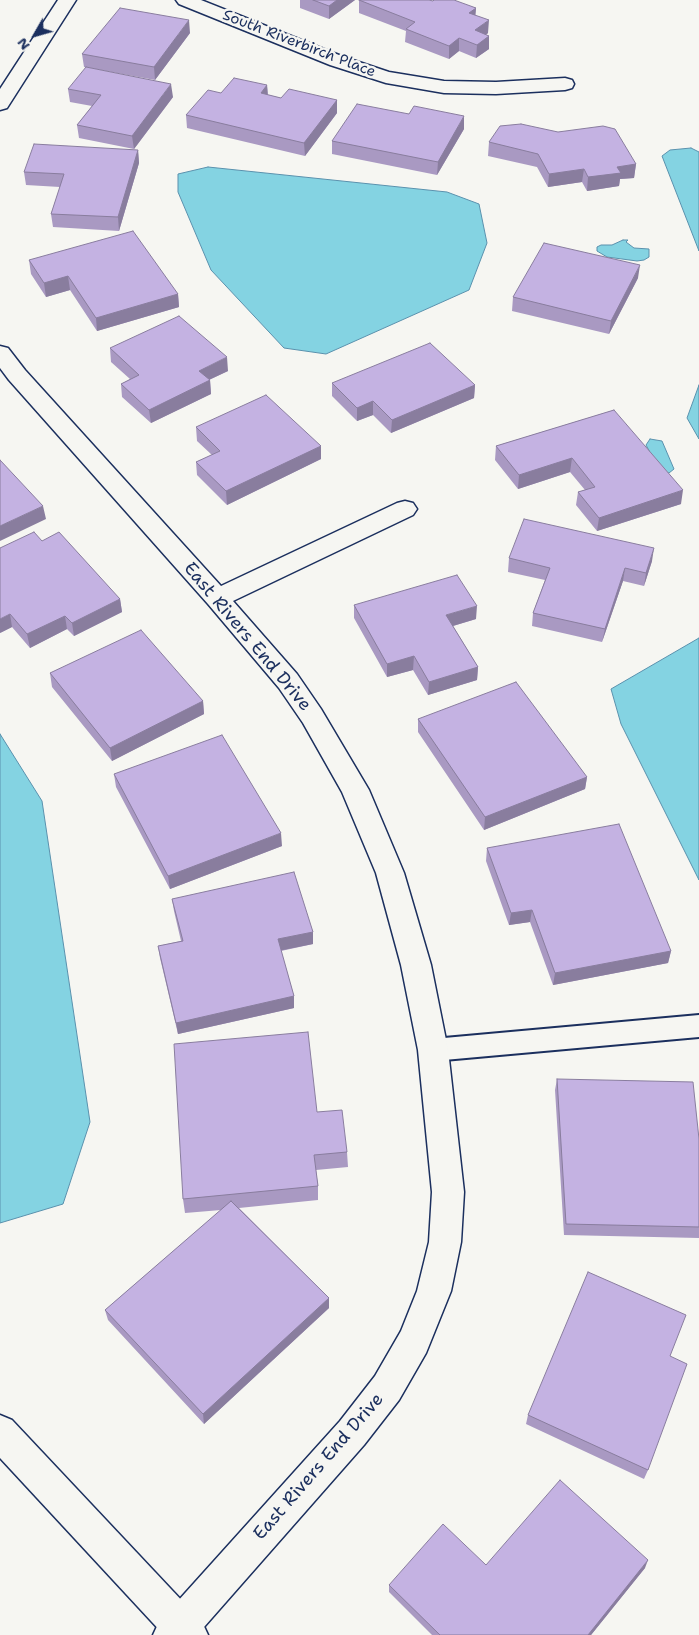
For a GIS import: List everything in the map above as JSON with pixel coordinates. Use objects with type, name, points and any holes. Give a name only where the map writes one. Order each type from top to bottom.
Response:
[{"type":"street","points":[[0,104],[67,0]]},
{"type":"street","name":"South Riverbirch Place","points":[[185,0],[337,61],[386,77],[444,87],[496,88],[565,84]]},
{"type":"street","name":"East Rivers End Drive","points":[[0,352],[24,383],[217,598],[288,681],[312,716],[355,790],[390,873],[416,965],[433,1050],[448,1192],[445,1242],[434,1291],[414,1341],[387,1388],[352,1433],[180,1632]]},
{"type":"street","points":[[217,598],[405,509]]},
{"type":"street","points":[[0,1432],[180,1632]]},
{"type":"lane","points":[[433,1050],[699,1026]]},
{"type":"water","points":[[691,148],[699,152],[699,251],[662,156],[670,150]]},
{"type":"water","points":[[208,167],[447,192],[479,204],[487,243],[469,290],[326,354],[284,348],[211,270],[178,192],[178,174]]},
{"type":"water","points":[[628,240],[626,242],[634,248],[649,249],[649,257],[637,261],[607,257],[597,251],[597,247],[601,245],[612,245]]},
{"type":"water","points":[[699,385],[699,439],[687,418]]},
{"type":"water","points":[[650,439],[662,441],[674,469],[669,473],[660,471],[646,445]]},
{"type":"water","points":[[699,638],[699,880],[621,724],[611,689]]},
{"type":"water","points":[[0,734],[42,801],[90,1122],[63,1204],[0,1223]]},
{"type":"building","points":[[313,0],[337,0],[329,6]]},
{"type":"building","points":[[359,0],[454,0],[476,8],[469,13],[489,20],[475,30],[489,36],[477,45],[459,38],[449,46],[406,29],[415,22]]},
{"type":"building","points":[[120,8],[189,20],[154,67],[82,54]]},
{"type":"building","points":[[86,67],[171,84],[132,136],[77,125],[101,95],[68,89]]},
{"type":"building","points":[[234,78],[267,85],[261,93],[281,98],[289,89],[337,100],[304,143],[186,115],[208,90],[221,93]]},
{"type":"building","points":[[357,104],[409,114],[414,106],[464,116],[438,162],[332,141]]},
{"type":"building","points":[[521,124],[558,132],[603,126],[615,129],[636,164],[617,167],[621,173],[588,177],[584,169],[549,174],[538,154],[489,142],[500,126]]},
{"type":"building","points":[[34,144],[138,150],[118,217],[51,214],[64,174],[24,172]]},
{"type":"building","points":[[133,231],[178,294],[96,318],[68,276],[44,283],[29,260]]},
{"type":"building","points":[[544,243],[640,265],[611,321],[513,297]]},
{"type":"building","points":[[179,316],[227,357],[199,371],[210,380],[149,410],[121,384],[139,375],[110,348]]},
{"type":"building","points":[[430,343],[475,385],[392,420],[373,401],[357,408],[332,383]]},
{"type":"building","points":[[266,395],[321,446],[226,491],[196,462],[220,451],[196,427]]},
{"type":"building","points":[[614,410],[683,490],[599,518],[578,492],[595,487],[572,458],[519,475],[496,446]]},
{"type":"building","points":[[0,460],[43,506],[0,526]]},
{"type":"building","points":[[524,519],[654,548],[646,573],[625,568],[605,629],[533,613],[550,568],[509,558]]},
{"type":"building","points":[[34,532],[42,541],[59,532],[120,599],[72,623],[65,616],[27,634],[10,614],[0,619],[0,548]]},
{"type":"building","points":[[457,575],[477,606],[446,615],[478,667],[429,682],[414,656],[387,664],[354,605]]},
{"type":"building","points":[[141,630],[203,701],[110,748],[50,673]]},
{"type":"building","points":[[516,682],[587,777],[485,817],[418,719]]},
{"type":"building","points":[[222,735],[281,833],[168,876],[114,774]]},
{"type":"building","points":[[619,824],[671,951],[555,973],[532,910],[511,913],[487,848]]},
{"type":"building","points":[[294,872],[313,932],[278,939],[294,996],[176,1023],[158,946],[183,941],[172,899]]},
{"type":"building","points":[[308,1032],[317,1112],[342,1110],[347,1152],[314,1155],[318,1186],[183,1199],[174,1044]]},
{"type":"building","points":[[557,1079],[693,1082],[699,1139],[699,1227],[566,1224]]},
{"type":"building","points":[[231,1201],[329,1298],[203,1414],[105,1310]]},
{"type":"building","points":[[588,1272],[686,1315],[670,1356],[687,1364],[648,1470],[528,1415]]},
{"type":"building","points":[[560,1480],[648,1560],[588,1635],[440,1635],[389,1585],[443,1524],[486,1565]]}]
